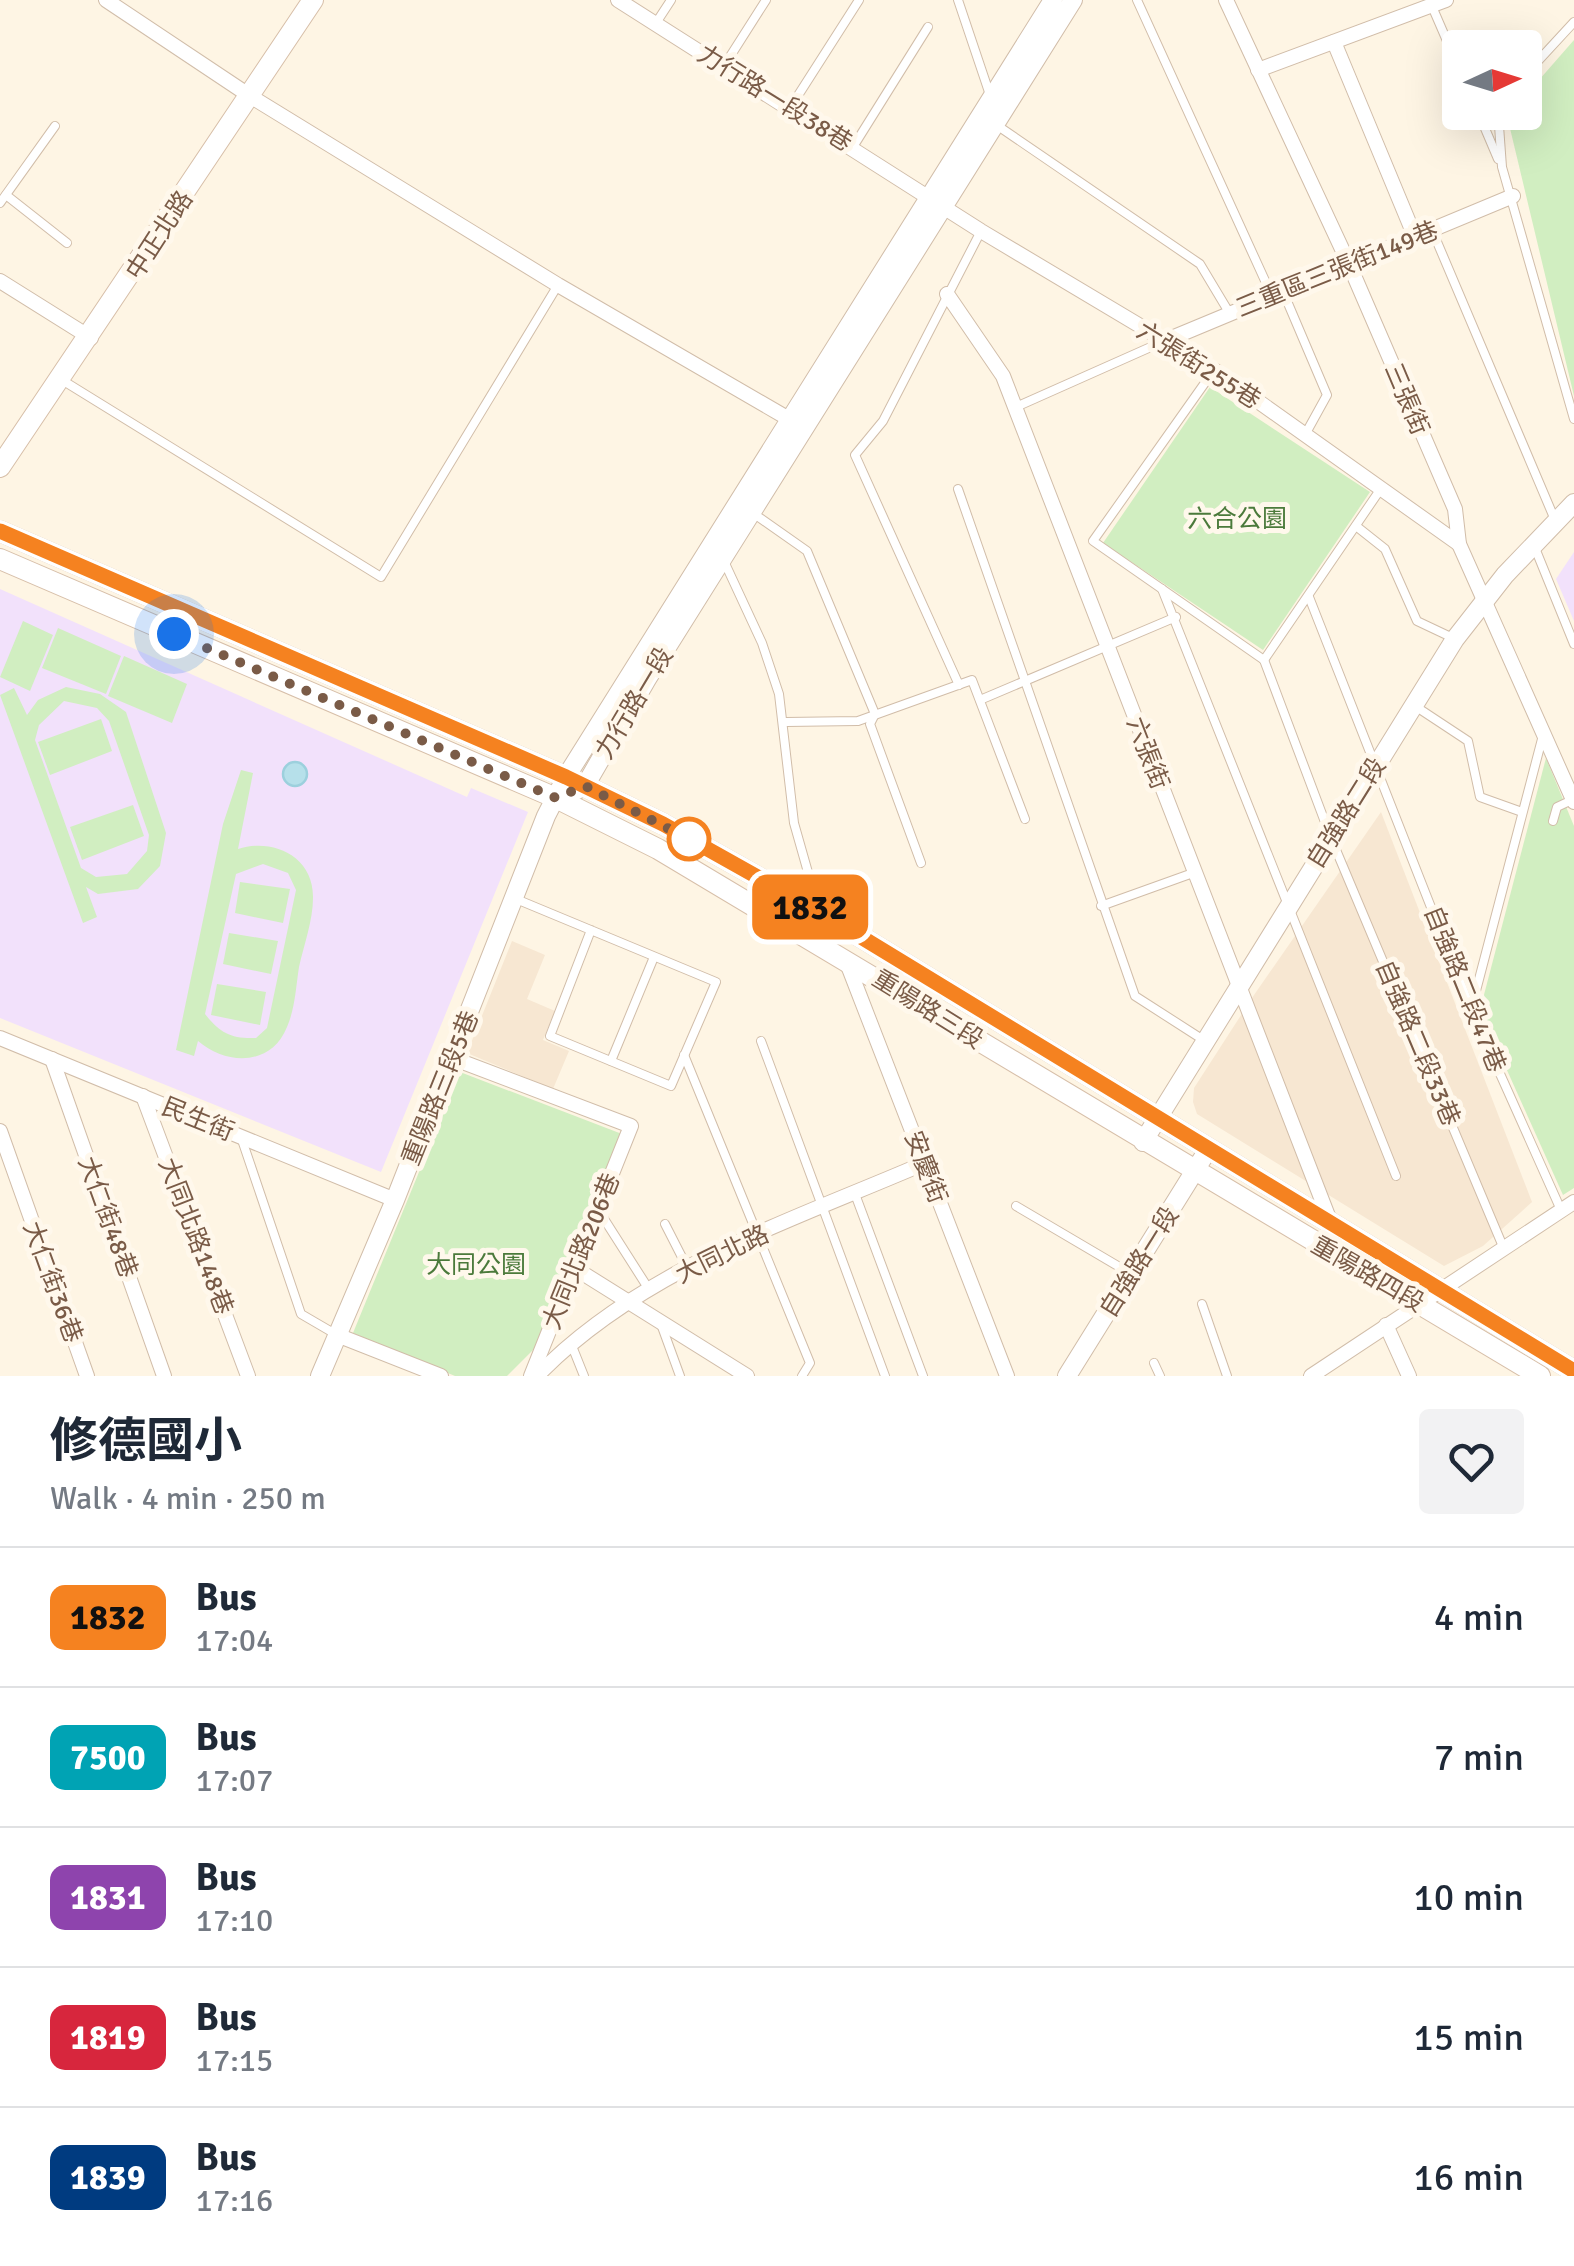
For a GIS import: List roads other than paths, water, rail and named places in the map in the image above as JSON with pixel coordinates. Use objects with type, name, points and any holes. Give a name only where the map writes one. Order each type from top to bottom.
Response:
[{"type":"main road","name":"中正北路","points":[[0,467],[91,338],[313,0]]},
{"type":"main road","name":"重陽路三段","points":[[0,530],[576,782],[820,912],[1157,1117]]},
{"type":"main road","name":"重陽路三段","points":[[0,559],[556,798],[658,849],[845,957],[1194,1173]]},
{"type":"main road","name":"重陽路四段","points":[[1157,1117],[1444,1288],[1574,1371]]},
{"type":"main road","name":"重陽路四段","points":[[1194,1173],[1540,1376]]},
{"type":"street","points":[[106,0],[250,96],[558,285],[789,419]]},
{"type":"street","name":"力行路一段38巷","points":[[618,0],[938,202]]},
{"type":"street","name":"力行路一段","points":[[576,782],[938,202],[991,99],[1053,0]]},
{"type":"street","name":"力行路一段","points":[[556,798],[576,782],[724,559],[789,419],[938,202],[998,126],[1074,0]]},
{"type":"street","name":"三張街","points":[[1226,0],[1349,264],[1455,509],[1459,544],[1574,801]]},
{"type":"street","points":[[1258,70],[1436,2]]},
{"type":"street","points":[[1334,42],[1415,237]]},
{"type":"street","name":"三重區三張街149巷","points":[[1162,342],[1513,196]]},
{"type":"street","name":"六張街255巷","points":[[938,202],[1162,342],[1214,370],[1459,544]]},
{"type":"street","points":[[0,281],[91,338]]},
{"type":"street","name":"六張街","points":[[947,294],[986,346],[1016,407],[1330,1222]]},
{"type":"street","name":"自強路二段","points":[[1144,1142],[1455,639],[1533,544],[1574,503]]},
{"type":"street","name":"重陽路三段5巷","points":[[320,1376],[556,798]]},
{"type":"street","name":"安慶街","points":[[845,957],[1007,1376]]},
{"type":"street","name":"民生街","points":[[0,1038],[395,1200]]},
{"type":"street","name":"大同北路206巷","points":[[452,1058],[631,1126],[534,1376]]},
{"type":"street","name":"大仁街48巷","points":[[52,1059],[164,1376]]},
{"type":"street","name":"大同北路148巷","points":[[143,1096],[248,1376]]},
{"type":"street","name":"大仁街36巷","points":[[0,1131],[87,1376]]},
{"type":"street","name":"自強路一段","points":[[1067,1376],[1209,1148]]},
{"type":"street","name":"大同北路","points":[[534,1376],[570,1342],[688,1269],[925,1164]]},
{"type":"street","points":[[1311,1376],[1568,1206]]},
{"type":"street","points":[[576,1269],[747,1376]]},
{"type":"street","points":[[1386,1326],[1408,1376]]},
{"type":"street","points":[[337,1335],[441,1376]]},
{"type":"lane","points":[[656,23],[671,0]]},
{"type":"lane","points":[[724,66],[766,0]]},
{"type":"lane","points":[[790,108],[859,0]]},
{"type":"lane","points":[[958,0],[991,99]]},
{"type":"lane","points":[[1138,0],[1266,284],[1287,300],[1327,395],[1306,433]]},
{"type":"lane","points":[[1436,2],[1446,30]]},
{"type":"lane","points":[[1542,57],[1574,22]]},
{"type":"lane","points":[[853,148],[928,28]]},
{"type":"lane","points":[[55,126],[3,199],[67,242]]},
{"type":"lane","points":[[998,126],[1200,264],[1230,314]]},
{"type":"lane","points":[[1486,130],[1513,196],[1574,418]]},
{"type":"lane","points":[[1499,130],[1502,167]]},
{"type":"lane","points":[[1432,230],[1556,521]]},
{"type":"lane","points":[[959,685],[855,456],[883,421],[981,231]]},
{"type":"lane","points":[[62,380],[381,576],[558,285]]},
{"type":"lane","points":[[1016,407],[1162,342]]},
{"type":"lane","points":[[1214,370],[1093,541],[1162,590],[1264,660],[1382,487]]},
{"type":"lane","points":[[958,488],[1135,996],[1204,1041]]},
{"type":"lane","points":[[746,508],[807,551],[875,714],[870,724],[921,862]]},
{"type":"lane","points":[[1356,526],[1384,549],[1417,621],[1455,639]]},
{"type":"lane","points":[[1533,544],[1574,644]]},
{"type":"lane","points":[[724,559],[762,643],[786,722],[794,823],[820,912]]},
{"type":"lane","points":[[1162,590],[1176,616],[1287,910],[1396,1176]]},
{"type":"lane","name":"自強路二段47巷","points":[[1308,597],[1378,763],[1472,1009],[1568,1206]]},
{"type":"lane","points":[[980,700],[1176,616]]},
{"type":"lane","name":"自強路二段33巷","points":[[1264,660],[1331,838],[1504,1249]]},
{"type":"lane","points":[[786,722],[836,724],[972,680],[1025,820]]},
{"type":"lane","points":[[1414,706],[1468,740],[1480,797],[1522,812]]},
{"type":"lane","points":[[1472,1009],[1544,734]]},
{"type":"lane","points":[[1553,820],[1557,807],[1574,801]]},
{"type":"lane","points":[[1101,906],[1193,872]]},
{"type":"lane","points":[[516,899],[591,930],[654,957],[716,982],[671,1086],[550,1036],[591,930]]},
{"type":"lane","points":[[611,1061],[654,957]]},
{"type":"lane","points":[[761,1041],[884,1376]]},
{"type":"lane","points":[[684,1055],[810,1364],[802,1376]]},
{"type":"lane","points":[[241,1137],[301,1314],[337,1335]]},
{"type":"lane","points":[[854,1194],[923,1376]]},
{"type":"lane","points":[[1016,1206],[1132,1274]]},
{"type":"lane","points":[[598,1210],[650,1291]]},
{"type":"lane","points":[[665,1224],[688,1269]]},
{"type":"lane","points":[[1202,1304],[1227,1376]]},
{"type":"lane","points":[[659,1320],[680,1376]]},
{"type":"lane","points":[[570,1342],[584,1376]]},
{"type":"lane","points":[[1154,1363],[1160,1376]]},
{"type":"water","points":[[295,762],[307,774],[295,786],[283,774]]},
{"type":"park label","name":"六合公園","points":[[1237,518]]},
{"type":"park label","name":"大同公園","points":[[476,1264]]}]
